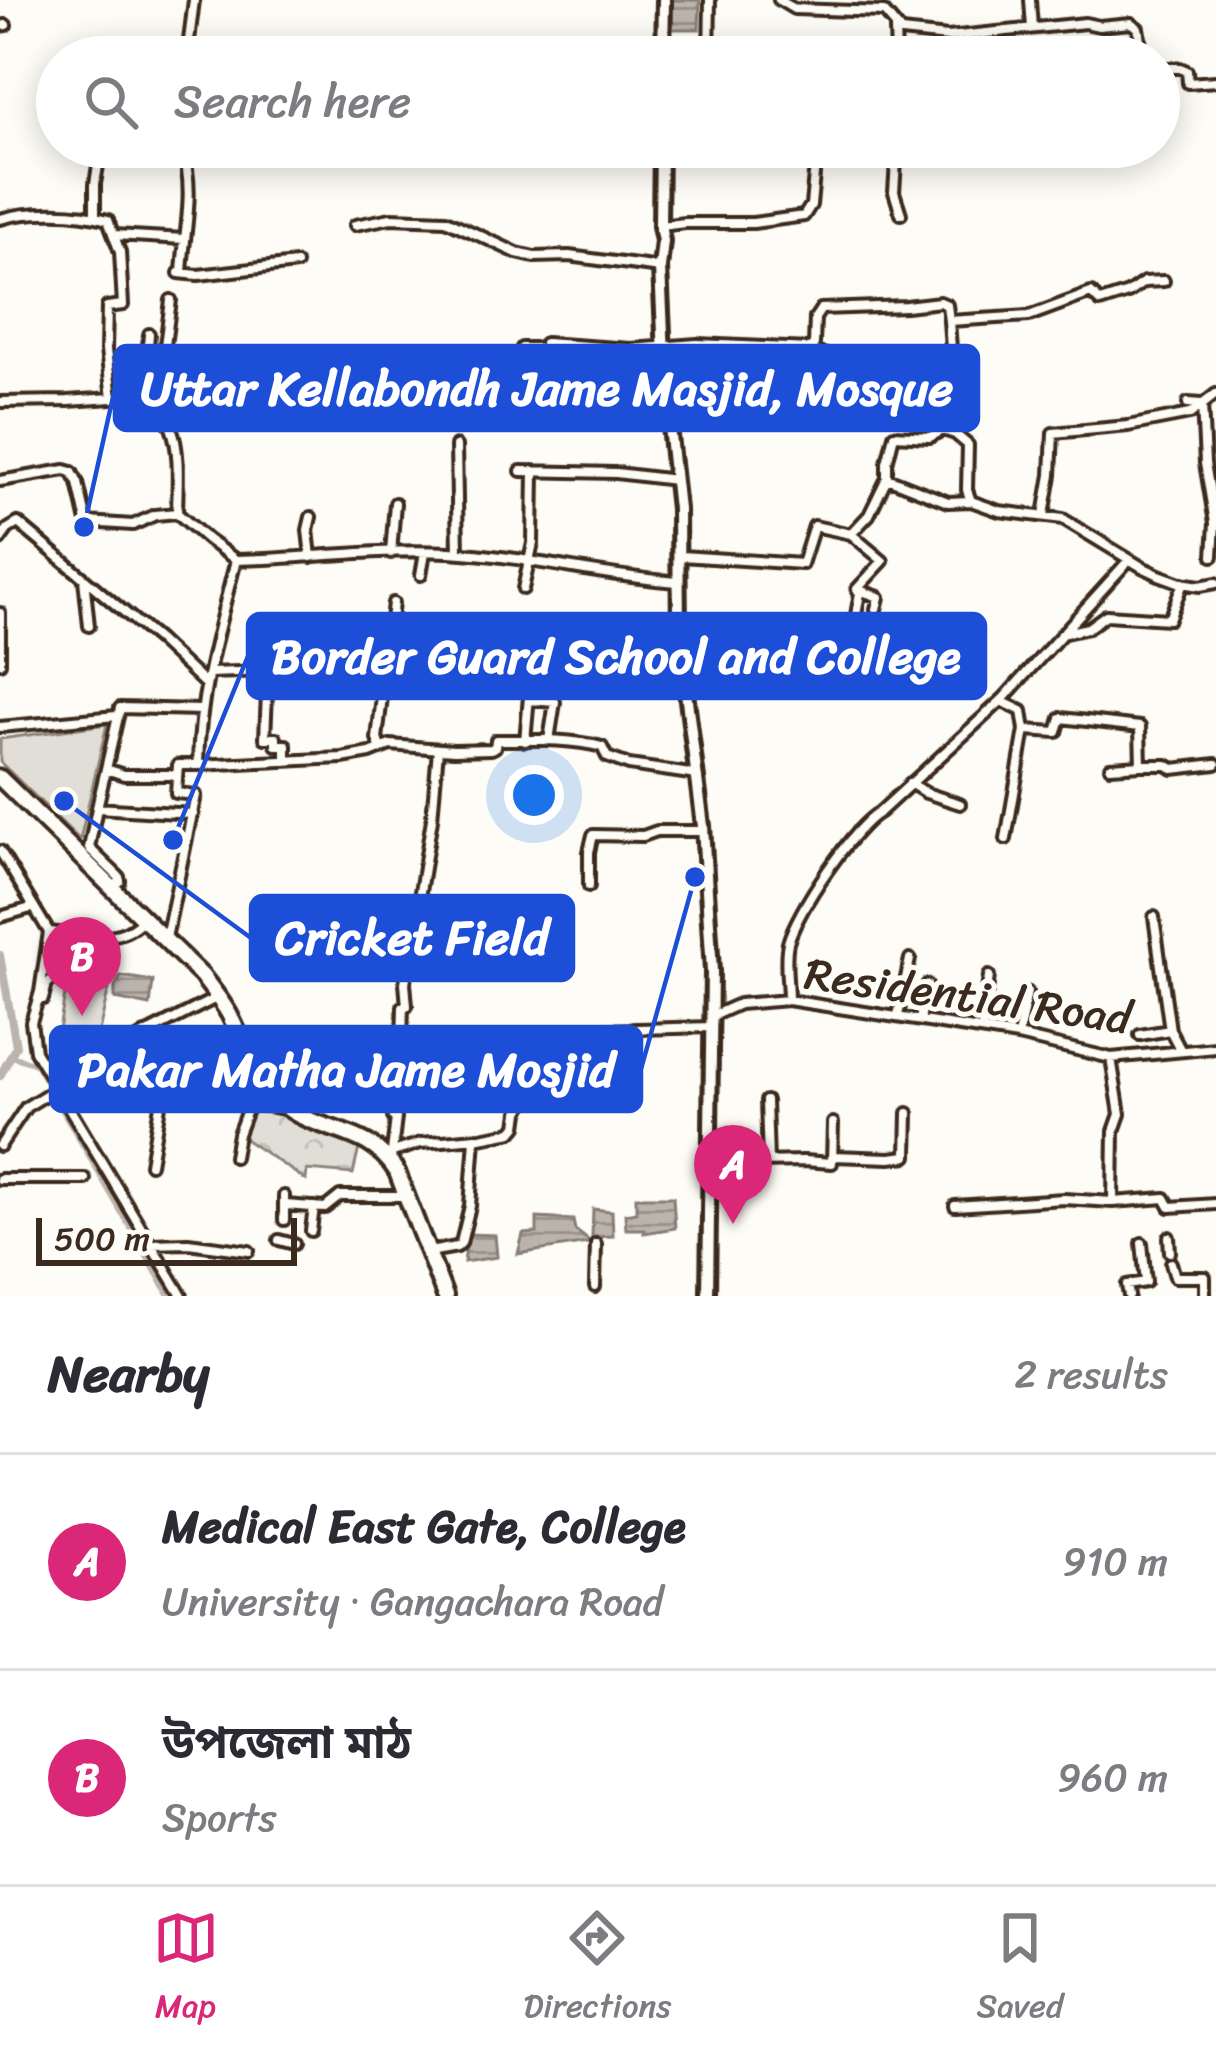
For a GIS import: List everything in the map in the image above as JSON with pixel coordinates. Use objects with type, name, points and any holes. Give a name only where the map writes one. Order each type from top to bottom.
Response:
[{"type":"highway","points":[[0,778],[202,976],[268,1090],[292,1111],[362,1138],[391,1157],[445,1296]]},
{"type":"main road","points":[[663,36],[664,0]]},
{"type":"main road","points":[[661,168],[666,399],[681,556],[679,637],[710,932],[708,1296]]},
{"type":"street","points":[[190,36],[194,0]]},
{"type":"street","points":[[709,36],[710,0]]},
{"type":"street","points":[[778,0],[794,9],[884,12],[901,32],[932,36]]},
{"type":"street","points":[[1030,0],[1032,28]]},
{"type":"street","points":[[957,36],[1085,23],[1131,23],[1139,36]]},
{"type":"street","points":[[895,26],[895,36]]},
{"type":"street","points":[[1180,68],[1187,71],[1188,83],[1216,82]]},
{"type":"street","points":[[95,216],[98,168]]},
{"type":"street","points":[[187,168],[190,190],[180,273],[296,264]]},
{"type":"street","points":[[660,226],[803,216],[812,205],[815,168]]},
{"type":"street","points":[[896,168],[894,191],[901,214]]},
{"type":"street","points":[[0,219],[22,212],[86,212],[108,220],[120,252],[124,305],[107,308],[112,398]]},
{"type":"street","points":[[355,225],[391,218],[446,220],[534,257],[569,256],[660,268]]},
{"type":"street","points":[[115,235],[184,239]]},
{"type":"street","points":[[949,321],[1029,316],[1091,293],[1100,302],[1144,282],[1164,281]]},
{"type":"street","points":[[161,400],[171,300]]},
{"type":"street","points":[[809,349],[821,309],[940,302],[947,305],[954,390]]},
{"type":"street","points":[[149,334],[149,400],[173,427],[177,513]]},
{"type":"street","points":[[522,347],[631,349],[697,344],[809,349],[912,385],[929,403]]},
{"type":"street","points":[[1044,515],[1053,433],[1190,414],[1216,394]]},
{"type":"street","points":[[0,402],[131,397],[220,403]]},
{"type":"street","points":[[1188,403],[1202,404]]},
{"type":"street","points":[[1202,404],[1208,494],[1215,524],[1213,556]]},
{"type":"street","points":[[850,534],[869,515],[887,478],[894,435],[930,437],[943,430],[968,445],[970,501]]},
{"type":"street","points":[[455,446],[458,552]]},
{"type":"street","points":[[521,471],[676,480]]},
{"type":"street","points":[[523,589],[534,528],[535,471]]},
{"type":"street","points":[[0,481],[72,472],[90,524],[133,525],[155,515],[177,513],[236,560],[458,552],[680,583]]},
{"type":"street","points":[[887,478],[948,502],[970,501],[1000,511],[1063,519],[1129,560],[1184,584],[1216,583]]},
{"type":"street","points":[[391,553],[395,503]]},
{"type":"street","points":[[310,557],[311,517]]},
{"type":"street","points":[[0,540],[18,523],[206,685]]},
{"type":"street","points":[[681,556],[799,565],[814,526],[850,534],[883,561],[857,590]]},
{"type":"street","points":[[421,575],[424,552]]},
{"type":"street","points":[[198,765],[206,685],[236,560]]},
{"type":"street","points":[[788,1000],[788,944],[808,899],[831,865],[871,817],[1001,700],[1129,560]]},
{"type":"street","points":[[84,578],[89,626]]},
{"type":"street","points":[[1062,634],[1088,628],[1106,615],[1169,620],[1184,584]]},
{"type":"street","points":[[857,590],[879,597],[875,609]]},
{"type":"street","points":[[857,590],[849,654],[903,672]]},
{"type":"street","points":[[381,749],[377,739],[393,603]]},
{"type":"street","points":[[0,613],[0,663]]},
{"type":"street","points":[[525,741],[535,661]]},
{"type":"street","points":[[209,674],[268,670],[265,738],[286,745],[286,760]]},
{"type":"street","points":[[529,700],[554,702],[549,740]]},
{"type":"street","points":[[1001,700],[1022,711],[1024,730],[1006,839]]},
{"type":"street","points":[[112,888],[120,881],[118,877],[89,848],[116,716],[129,707],[202,710]]},
{"type":"street","points":[[0,727],[116,716]]},
{"type":"street","points":[[1024,730],[1057,732],[1060,718],[1140,727],[1141,765]]},
{"type":"street","points":[[166,940],[196,795],[176,794],[178,765],[342,758],[390,745],[491,749],[496,740],[549,740],[583,742],[602,747],[607,757],[629,764],[697,775]]},
{"type":"street","points":[[391,1157],[396,1118],[391,1091],[399,1054],[394,1051],[395,1043],[402,1043],[405,982],[432,819],[438,749]]},
{"type":"street","points":[[1110,767],[1167,765],[1173,769],[1216,764]]},
{"type":"street","points":[[106,769],[124,775],[177,775]]},
{"type":"street","points":[[910,783],[960,803]]},
{"type":"street","points":[[97,808],[194,814]]},
{"type":"street","points":[[590,886],[593,835],[703,831]]},
{"type":"street","points":[[0,851],[49,932],[30,1027],[48,1092],[182,1296]]},
{"type":"street","points":[[3,916],[34,907]]},
{"type":"street","points":[[1154,917],[1170,1030],[1181,1051]]},
{"type":"street","points":[[49,932],[112,937],[139,925],[143,918]]},
{"type":"street","points":[[38,999],[43,999],[47,984],[94,936]]},
{"type":"street","points":[[898,1016],[910,959]]},
{"type":"street","points":[[982,1030],[989,976]]},
{"type":"street","points":[[920,1020],[927,985]]},
{"type":"street","points":[[1018,1036],[1028,992]]},
{"type":"street","points":[[0,1146],[26,1107],[145,1034],[218,997]]},
{"type":"street","name":"Residential Road","points":[[476,1138],[515,1129],[524,1102],[518,1100],[523,1062],[535,1043],[601,1030],[712,1021],[740,1004],[788,1000],[898,1016],[1111,1058],[1216,1048]]},
{"type":"street","points":[[1140,1035],[1170,1030]]},
{"type":"street","points":[[1111,1058],[1120,1114],[1114,1132],[1113,1202]]},
{"type":"street","points":[[150,1164],[164,1074],[157,1059]]},
{"type":"street","points":[[163,1088],[292,1111]]},
{"type":"street","points":[[766,1101],[768,1162]]},
{"type":"street","points":[[234,1157],[250,1102]]},
{"type":"street","points":[[834,1156],[907,1156],[908,1113]]},
{"type":"street","points":[[710,1162],[832,1163],[833,1123]]},
{"type":"street","points":[[391,1157],[402,1147],[476,1138],[470,1206],[461,1243],[429,1252]]},
{"type":"street","points":[[0,1179],[86,1180]]},
{"type":"street","points":[[284,1220],[284,1200],[327,1207],[340,1196],[406,1196]]},
{"type":"street","points":[[955,1206],[1165,1198],[1170,1207],[1216,1204]]},
{"type":"street","points":[[311,1231],[314,1207]]},
{"type":"street","points":[[1169,1237],[1170,1252]]},
{"type":"street","points":[[279,1240],[295,1244]]},
{"type":"street","points":[[1129,1296],[1127,1285],[1146,1282],[1142,1243]]},
{"type":"street","points":[[150,1244],[249,1251]]},
{"type":"street","points":[[596,1244],[598,1290]]},
{"type":"street","points":[[1171,1263],[1175,1277],[1205,1277],[1205,1296]]},
{"type":"green space","points":[[107,724],[80,840],[0,762],[0,739]]},
{"type":"green space","points":[[90,973],[111,979],[96,1044],[70,1047],[70,1038],[58,1036],[66,988]]},
{"type":"green space","points":[[254,1106],[359,1148],[353,1174],[307,1170],[306,1180],[243,1138]]},
{"type":"shaded area","points":[[667,0],[700,0],[699,29],[668,29]]},
{"type":"shaded area","points":[[121,976],[153,981],[150,1006],[115,999]]},
{"type":"shaded area","points":[[636,1197],[673,1197],[675,1228],[644,1233],[644,1229],[626,1229],[625,1214],[636,1212]]},
{"type":"shaded area","points":[[593,1209],[612,1211],[613,1236],[592,1237]]},
{"type":"shaded area","points":[[537,1218],[573,1220],[575,1230],[588,1243],[518,1254],[523,1234],[537,1233]]},
{"type":"shaded area","points":[[468,1234],[495,1235],[497,1257],[464,1262]]},
{"type":"waterway","points":[[0,955],[16,1046],[0,1076]]},
{"type":"waterway","points":[[11,1056],[36,1064],[170,1296]]},
{"type":"place","name":"Uttar Kellabondh Jame Masjid, Mosque","points":[[84,527]]},
{"type":"place","name":"Cricket Field","points":[[64,801]]},
{"type":"place","name":"Border Guard School and College","points":[[173,840]]},
{"type":"place","name":"Pakar Matha Jame Mosjid","points":[[695,877]]},
{"type":"place","name":"উপজেলা মাঠ","points":[[82,1016]]},
{"type":"place","name":"Medical East Gate, College","points":[[733,1224]]}]
